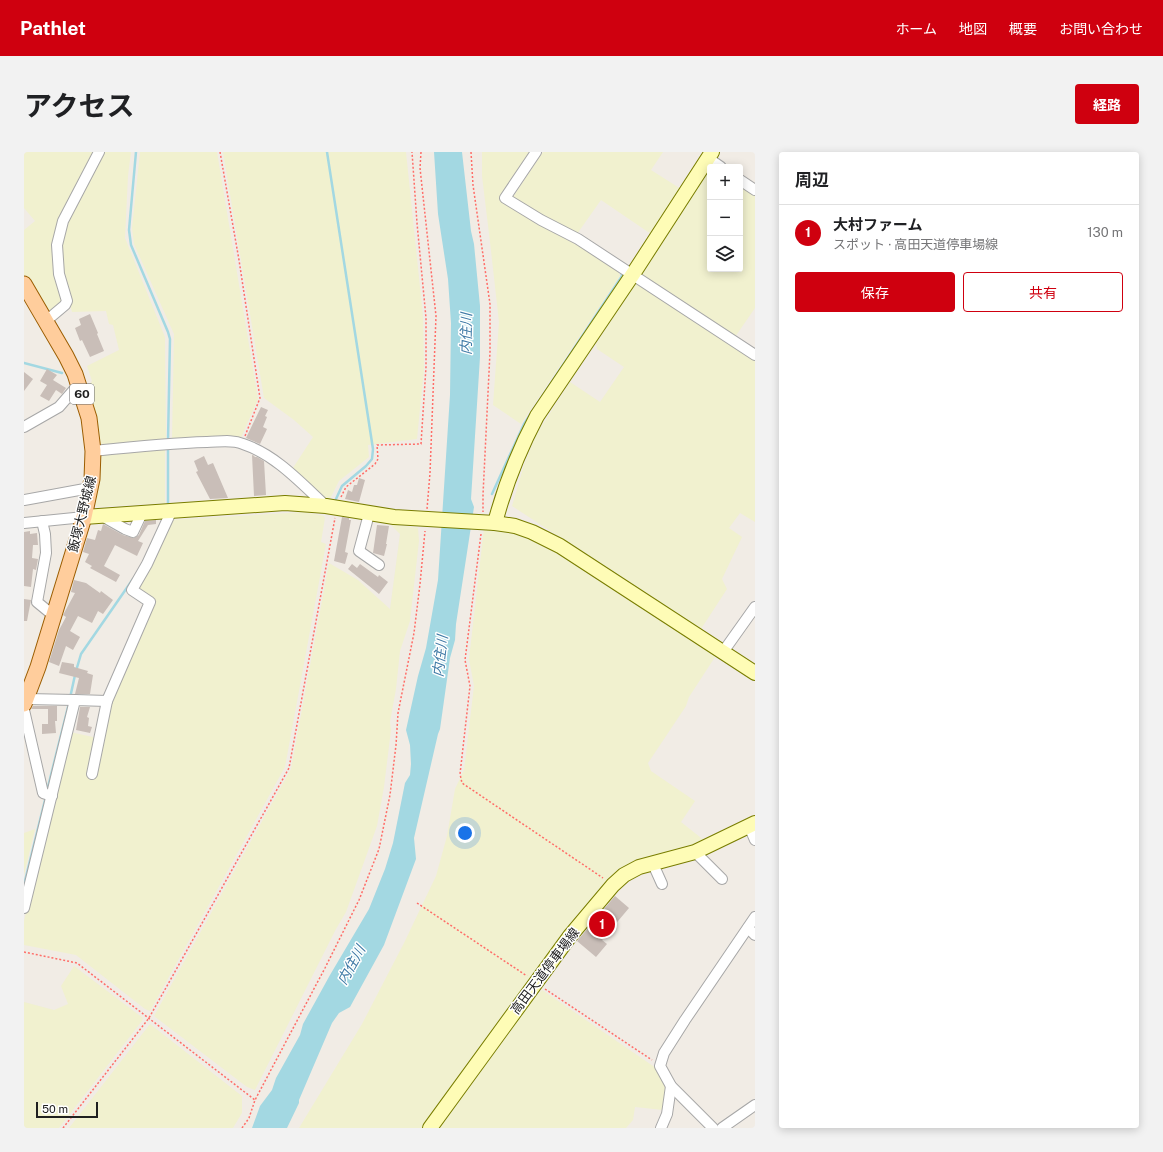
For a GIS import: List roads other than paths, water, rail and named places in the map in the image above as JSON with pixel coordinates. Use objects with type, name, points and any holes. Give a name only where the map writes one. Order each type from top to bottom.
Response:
[{"type":"main road","name":"飯塚大野城線","points":[[24,284],[66,356],[79,384],[89,418],[93,451],[92,478],[84,517],[25,704]]},
{"type":"street","points":[[46,321],[65,305],[67,301],[58,274],[57,245],[63,221],[99,152]]},
{"type":"street","points":[[536,152],[505,198],[541,220],[578,239],[755,354]]},
{"type":"street","points":[[489,523],[502,498],[526,436],[537,416],[633,274],[710,155],[718,164]]},
{"type":"street","points":[[743,182],[755,190]]},
{"type":"street","points":[[24,427],[59,406],[79,384]]},
{"type":"street","points":[[93,451],[178,443],[232,441],[242,443],[275,460],[332,507]]},
{"type":"street","points":[[24,500],[90,488]]},
{"type":"street","points":[[24,522],[285,503],[332,507],[394,518],[489,523],[515,526],[532,532],[560,546],[755,673]]},
{"type":"street","points":[[92,774],[107,701],[150,602],[132,590],[148,564],[171,512]]},
{"type":"street","points":[[369,514],[359,551],[378,566]]},
{"type":"street","points":[[42,521],[45,534],[46,553],[37,602],[54,616]]},
{"type":"street","points":[[723,652],[755,607]]},
{"type":"street","points":[[47,795],[25,704],[70,700],[107,701]]},
{"type":"street","points":[[24,908],[47,795],[70,700]]},
{"type":"street","points":[[752,825],[755,840]]},
{"type":"street","name":"高田天道停車場線","points":[[430,1128],[570,936],[613,885],[624,875],[639,868],[695,852],[752,825]]},
{"type":"street","points":[[695,852],[722,879]]},
{"type":"street","points":[[653,864],[662,884]]},
{"type":"street","points":[[713,1128],[671,1086],[660,1066],[664,1053],[685,1020],[751,931],[755,917]]},
{"type":"street","points":[[661,1128],[666,1114],[671,1086]]},
{"type":"street","points":[[722,1128],[755,1105]]},
{"type":"water","name":"内住川","points":[[434,152],[462,152],[471,231],[474,244],[480,306],[480,357],[471,499],[474,507],[456,624],[455,640],[450,658],[440,729],[414,838],[416,859],[384,945],[350,1007],[339,1013],[332,1023],[287,1128],[252,1128],[260,1106],[272,1090],[276,1078],[300,1035],[303,1024],[369,909],[385,869],[393,843],[405,783],[410,775],[410,745],[406,730],[426,648],[438,580],[450,395],[451,323],[448,279],[438,214]]},
{"type":"waterway","points":[[136,152],[129,230],[131,245],[170,339],[168,441]]},
{"type":"waterway","points":[[327,152],[373,449],[372,459],[342,486],[336,499]]},
{"type":"waterway","points":[[492,494],[524,424],[622,276],[621,271]]},
{"type":"waterway","points":[[24,363],[62,373]]},
{"type":"waterway","points":[[168,448],[168,503]]},
{"type":"waterway","points":[[76,671],[81,654],[133,579]]},
{"type":"waterway","points":[[70,698],[75,675]]},
{"type":"waterway","points":[[47,791],[69,703]]},
{"type":"waterway","points":[[24,885],[46,796]]},
{"type":"place","name":"大村ファーム","points":[[602,924]]}]
